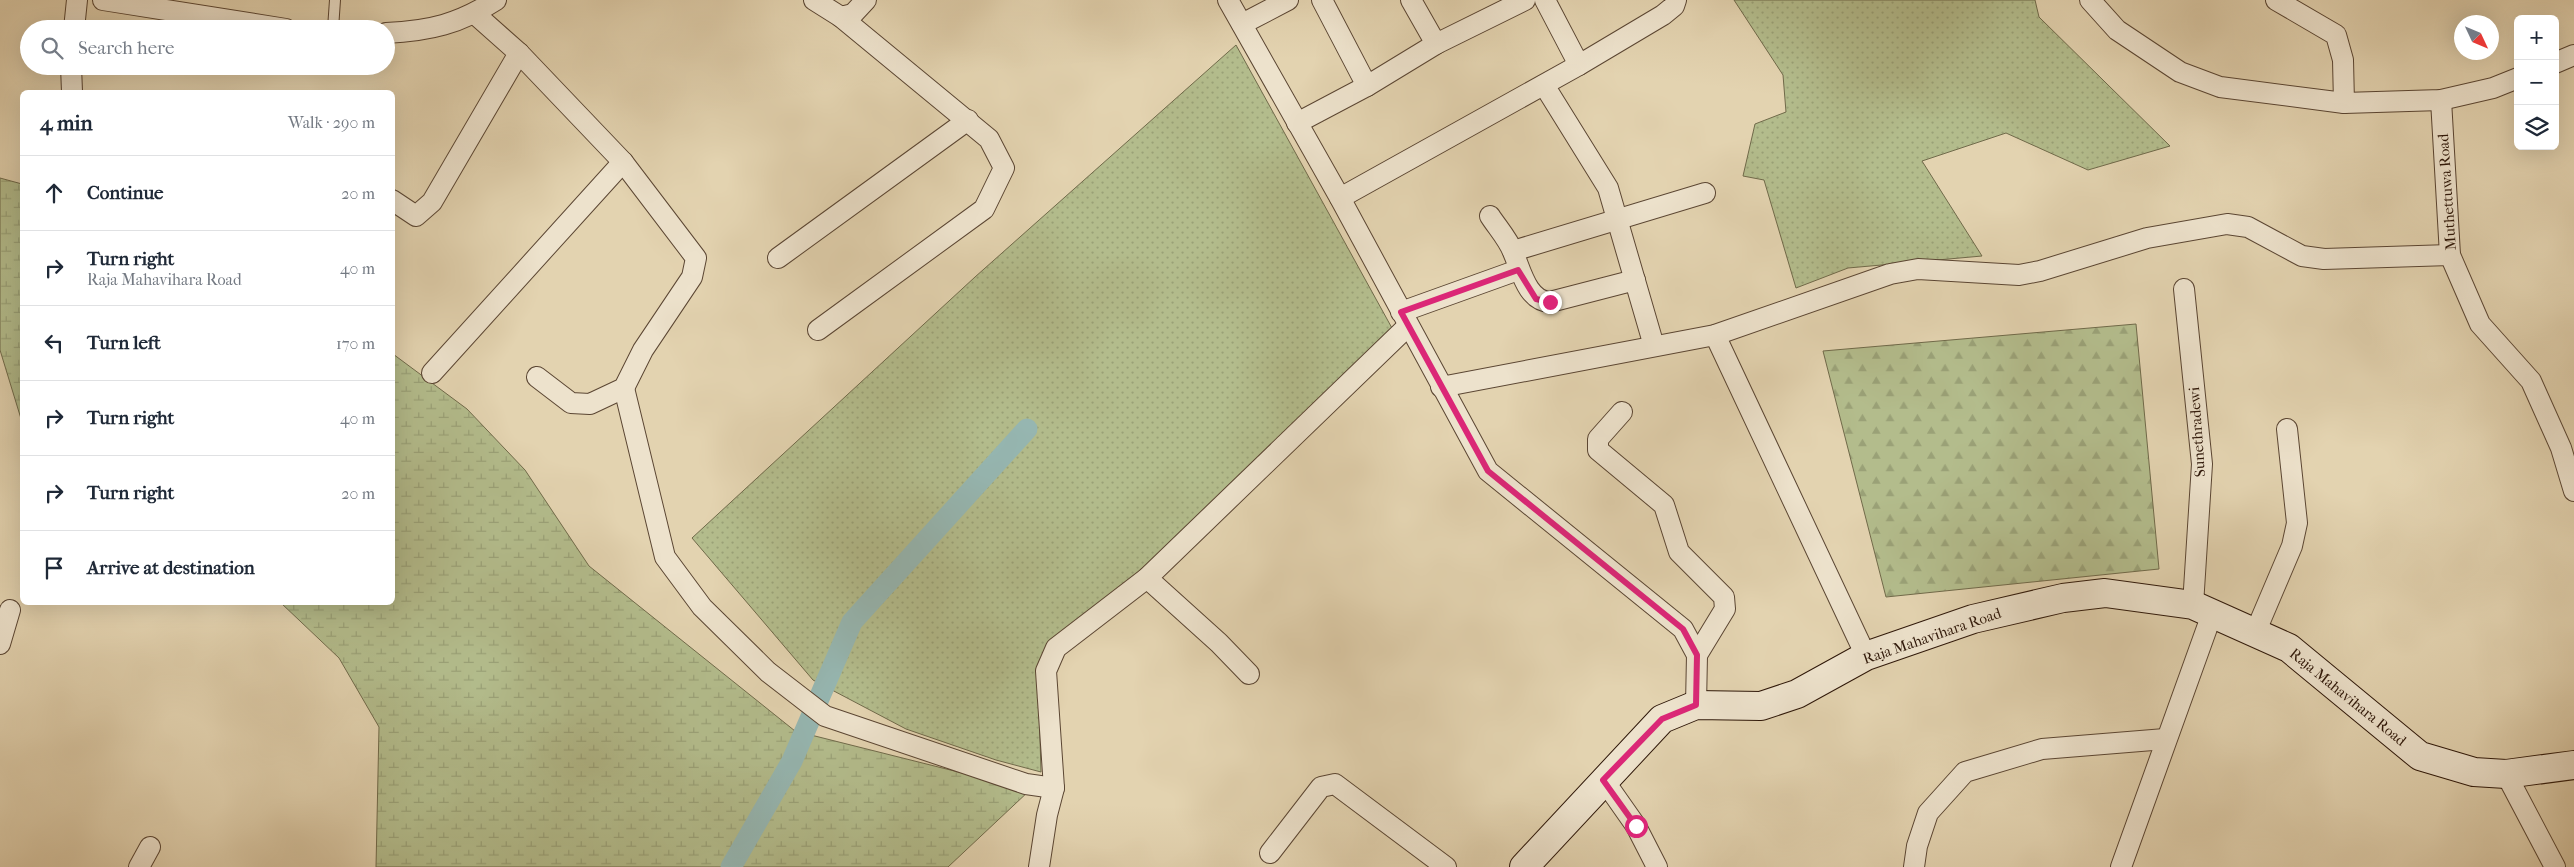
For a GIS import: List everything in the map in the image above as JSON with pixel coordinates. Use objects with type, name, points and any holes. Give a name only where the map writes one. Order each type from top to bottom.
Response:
[{"type":"street","points":[[75,20],[77,0]]},
{"type":"street","points":[[103,0],[213,8],[255,20]]},
{"type":"street","points":[[395,33],[423,31],[475,14],[496,0]]},
{"type":"street","points":[[814,0],[841,17],[968,120],[989,139],[1004,168],[984,209],[818,330]]},
{"type":"street","points":[[841,17],[853,14],[866,0]]},
{"type":"street","points":[[1228,0],[1340,198],[1488,471],[1683,629],[1697,655],[1696,705]]},
{"type":"street","points":[[1242,24],[1288,0]]},
{"type":"street","points":[[1322,0],[1367,86]]},
{"type":"street","points":[[1410,0],[1436,44]]},
{"type":"street","points":[[1297,123],[1367,86],[1436,44],[1525,0]]},
{"type":"street","points":[[1545,0],[1580,65]]},
{"type":"street","points":[[1340,198],[1580,65],[1663,15],[1674,6],[1676,0]]},
{"type":"street","points":[[2090,0],[2116,30],[2180,72],[2220,87],[2344,103],[2441,100],[2493,88],[2514,80]]},
{"type":"street","points":[[2276,0],[2336,35],[2343,60],[2344,103]]},
{"type":"street","points":[[475,14],[519,53],[623,162],[696,258],[692,277],[643,350],[624,388],[590,404],[571,403],[537,377]]},
{"type":"street","points":[[395,202],[416,216],[432,202],[519,53]]},
{"type":"street","points":[[2559,61],[2574,55]]},
{"type":"street","points":[[71,75],[72,90]]},
{"type":"street","points":[[1544,85],[1608,188],[1654,346]]},
{"type":"street","name":"Muthettuwa Road","points":[[2441,100],[2450,256],[2480,324],[2531,381],[2561,448],[2574,491]]},
{"type":"street","points":[[778,258],[968,120]]},
{"type":"street","points":[[432,373],[623,162]]},
{"type":"street","points":[[1040,867],[1046,815],[1054,788],[1046,671],[1056,648],[1147,578],[1404,319],[1516,261],[1618,219],[1705,193]]},
{"type":"street","points":[[1490,216],[1536,299],[1542,302],[1550,302],[1636,280]]},
{"type":"street","points":[[1442,387],[1715,335],[1890,274],[1918,269],[2019,275],[2040,271],[2147,238],[2227,224],[2248,227],[2302,256],[2324,259],[2450,256]]},
{"type":"street","name":"Sunethradewi","points":[[2121,867],[2165,739],[2203,609],[2202,464],[2184,289]]},
{"type":"street","points":[[1715,335],[1866,656]]},
{"type":"street","points":[[624,388],[664,557],[702,607],[768,672],[825,716],[1026,784],[1054,788]]},
{"type":"street","points":[[1622,412],[1598,440],[1598,450],[1664,505],[1679,552],[1724,597],[1725,609],[1697,655]]},
{"type":"street","points":[[2255,633],[2292,546],[2297,522],[2287,429]]},
{"type":"street","points":[[1147,578],[1219,643],[1249,674]]},
{"type":"street","name":"Raja Mahavihara Road","points":[[1524,867],[1603,780],[1662,719],[1696,705],[1761,706],[1797,694],[1866,656],[1973,619],[2062,598],[2105,593],[2203,609],[2289,648],[2420,756],[2474,772],[2506,774],[2574,765]]},
{"type":"street","points":[[0,644],[10,610]]},
{"type":"street","points":[[1914,867],[1917,846],[1928,814],[1965,772],[2042,749],[2165,739]]},
{"type":"street","points":[[2506,774],[2555,867]]},
{"type":"street","points":[[1603,780],[1636,826],[1657,867]]},
{"type":"street","points":[[1270,853],[1321,787],[1335,784],[1446,867]]},
{"type":"street","points":[[139,867],[150,847]]},
{"type":"lane","points":[[334,20],[336,0]]},
{"type":"green space","points":[[1734,0],[2035,0],[2039,17],[2170,146],[2088,170],[2006,133],[1922,161],[1982,256],[1848,268],[1796,288],[1764,180],[1743,176],[1755,124],[1786,112],[1783,75]]},
{"type":"green space","points":[[1236,45],[1398,339],[1038,671],[1041,772],[996,760],[906,729],[813,680],[692,538],[975,277]]},
{"type":"green space","points":[[0,178],[20,183],[20,415],[0,350]]},
{"type":"green space","points":[[2136,324],[2159,569],[1886,597],[1823,351]]},
{"type":"green space","points":[[395,355],[467,409],[525,470],[589,566],[795,731],[1030,790],[948,867],[376,867],[379,727],[339,658],[283,605],[395,605]]},
{"type":"waterway","points":[[731,867],[792,761],[852,622],[1027,429]]},
{"type":"route","points":[[1550,302],[1542,302],[1536,299],[1518,270],[1401,312],[1488,471],[1683,629],[1697,655],[1696,705],[1662,719],[1603,780],[1636,826]]}]
